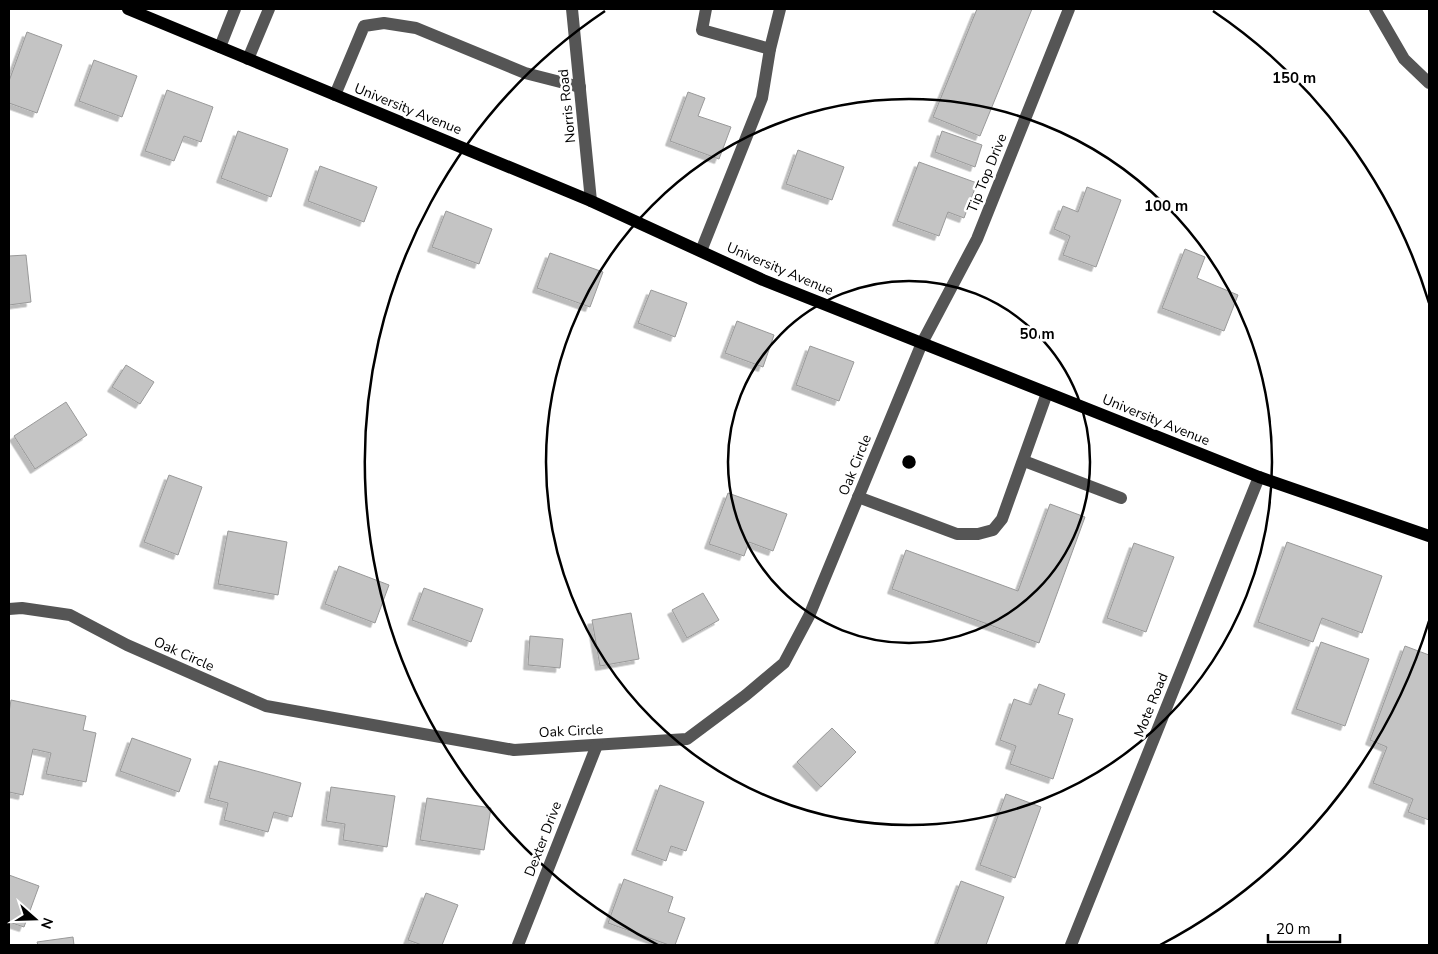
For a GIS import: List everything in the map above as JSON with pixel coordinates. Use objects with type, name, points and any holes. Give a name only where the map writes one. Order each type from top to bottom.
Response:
[{"type":"main road","name":"University Avenue","points":[[128,9],[145,12],[220,48],[591,201],[763,280],[1259,477],[1429,536]]},
{"type":"street","points":[[220,48],[235,9]]},
{"type":"street","points":[[248,59],[269,9]]},
{"type":"street","name":"Norris Road","points":[[572,9],[591,201]]},
{"type":"street","points":[[706,9],[702,30],[770,49]]},
{"type":"street","points":[[701,251],[762,98],[770,49],[780,9]]},
{"type":"street","name":"Tip Top Drive","points":[[922,343],[977,239],[1069,9]]},
{"type":"street","points":[[1375,9],[1404,59],[1429,83]]},
{"type":"street","points":[[335,95],[364,26],[384,23],[416,28],[525,73],[580,87]]},
{"type":"street","name":"Oak Circle","points":[[9,608],[70,615],[127,646],[266,706],[514,750],[687,739],[746,695],[784,663],[809,616],[922,343]]},
{"type":"street","points":[[858,497],[957,534],[978,534],[993,530],[1002,519],[1047,393]]},
{"type":"street","points":[[1024,461],[1121,498]]},
{"type":"street","name":"Mote Road","points":[[1071,945],[1259,477]]},
{"type":"street","name":"Dexter Drive","points":[[518,945],[597,745]]},
{"type":"building","points":[[977,9],[1032,9],[980,136],[933,117]]},
{"type":"building","points":[[27,32],[62,45],[37,113],[9,103],[9,81]]},
{"type":"building","points":[[94,60],[137,76],[122,117],[79,101]]},
{"type":"building","points":[[167,90],[213,107],[201,142],[184,136],[174,161],[145,151]]},
{"type":"building","points":[[688,92],[705,98],[698,116],[731,127],[719,159],[670,141]]},
{"type":"building","points":[[238,131],[288,149],[271,197],[221,178]]},
{"type":"building","points":[[942,131],[982,145],[975,167],[935,152]]},
{"type":"building","points":[[798,150],[844,167],[832,200],[786,184]]},
{"type":"building","points":[[919,162],[977,183],[964,218],[948,212],[939,236],[897,221]]},
{"type":"building","points":[[320,166],[377,187],[364,222],[308,201]]},
{"type":"building","points":[[1087,187],[1121,200],[1096,267],[1063,255],[1070,236],[1054,229],[1063,206],[1078,212]]},
{"type":"building","points":[[446,211],[492,229],[479,264],[432,247]]},
{"type":"building","points":[[1185,249],[1205,257],[1197,278],[1238,295],[1224,331],[1162,308]]},
{"type":"building","points":[[550,253],[603,272],[590,307],[537,288]]},
{"type":"building","points":[[26,255],[31,302],[9,305],[9,256]]},
{"type":"building","points":[[651,290],[687,303],[675,337],[638,323]]},
{"type":"building","points":[[737,321],[774,335],[763,367],[725,353]]},
{"type":"building","points":[[810,346],[854,362],[839,401],[796,385]]},
{"type":"building","points":[[126,365],[154,382],[140,404],[112,387]]},
{"type":"building","points":[[66,402],[87,435],[35,469],[14,436]]},
{"type":"building","points":[[169,475],[202,487],[178,555],[144,542]]},
{"type":"building","points":[[728,493],[787,514],[773,551],[749,542],[744,556],[709,544]]},
{"type":"building","points":[[1050,504],[1085,517],[1039,643],[892,589],[906,550],[1018,591]]},
{"type":"building","points":[[228,531],[287,542],[278,595],[218,584]]},
{"type":"building","points":[[1287,542],[1382,576],[1362,633],[1322,618],[1313,642],[1258,622]]},
{"type":"building","points":[[1134,543],[1174,557],[1146,632],[1107,618]]},
{"type":"building","points":[[339,566],[389,585],[375,623],[325,604]]},
{"type":"building","points":[[424,588],[483,609],[471,642],[412,620]]},
{"type":"building","points":[[703,593],[719,620],[687,638],[672,610]]},
{"type":"building","points":[[631,613],[639,659],[600,666],[592,620]]},
{"type":"building","points":[[530,636],[563,639],[560,668],[528,665]]},
{"type":"building","points":[[1321,642],[1369,659],[1345,726],[1296,709]]},
{"type":"building","points":[[1405,646],[1429,655],[1429,820],[1408,812],[1413,799],[1373,783],[1387,747],[1370,740]]},
{"type":"building","points":[[1039,684],[1065,694],[1058,714],[1073,719],[1053,779],[1010,764],[1016,746],[1000,740],[1014,699],[1031,705]]},
{"type":"building","points":[[11,700],[86,716],[83,730],[96,733],[86,782],[46,774],[51,753],[33,749],[23,795],[9,792],[9,712]]},
{"type":"building","points":[[832,728],[856,752],[821,787],[797,762]]},
{"type":"building","points":[[132,738],[191,759],[179,792],[120,771]]},
{"type":"building","points":[[219,761],[301,783],[292,817],[274,812],[268,832],[224,820],[228,803],[209,798]]},
{"type":"building","points":[[660,785],[704,802],[686,851],[671,846],[666,861],[636,850]]},
{"type":"building","points":[[331,787],[395,796],[387,847],[343,840],[345,824],[326,821]]},
{"type":"building","points":[[1006,794],[1041,807],[1015,878],[980,865]]},
{"type":"building","points":[[427,798],[491,808],[484,850],[420,840]]},
{"type":"building","points":[[9,875],[39,886],[24,927],[9,922]]},
{"type":"building","points":[[624,879],[673,897],[668,912],[685,918],[675,945],[669,945],[608,923]]},
{"type":"building","points":[[961,881],[1004,897],[986,945],[937,945]]},
{"type":"building","points":[[426,893],[458,905],[442,945],[422,945],[408,940]]},
{"type":"building","points":[[73,937],[74,945],[38,945],[37,942]]}]
